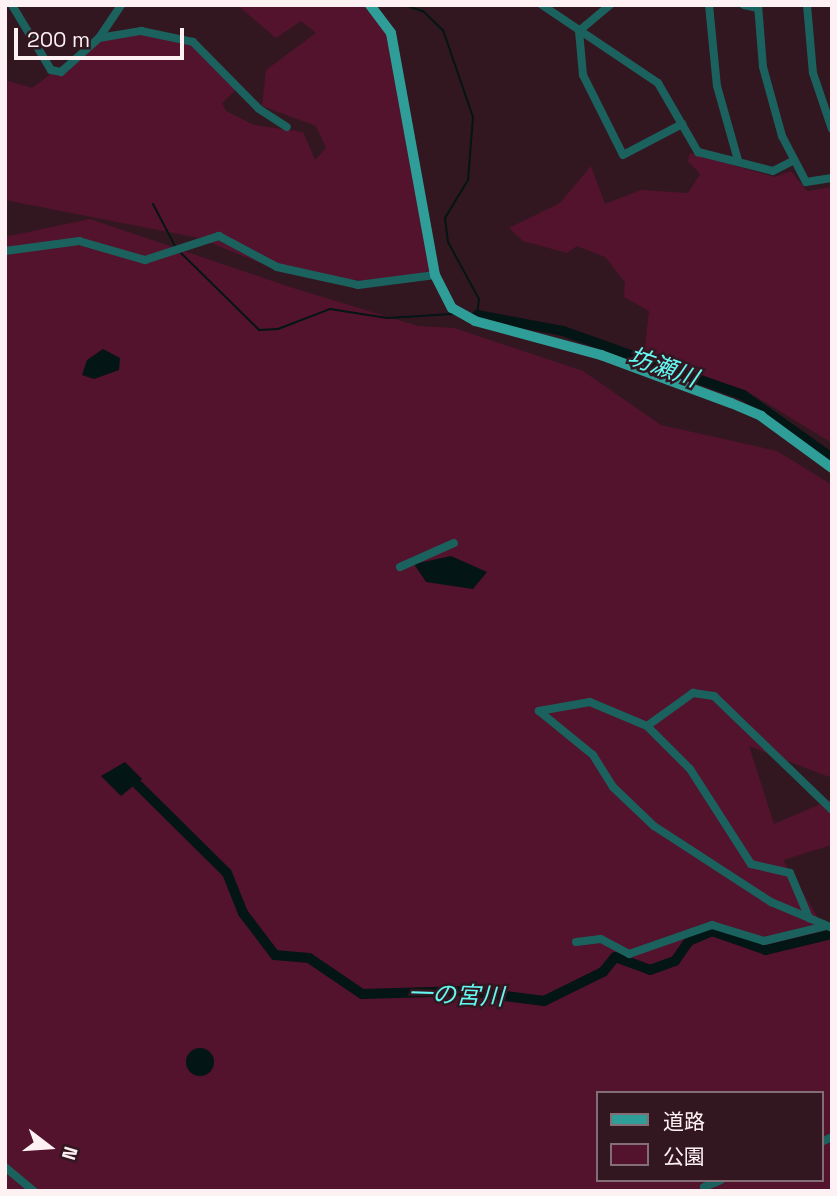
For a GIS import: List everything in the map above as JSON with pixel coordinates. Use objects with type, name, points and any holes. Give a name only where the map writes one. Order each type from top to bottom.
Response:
[{"type":"main road","points":[[370,5],[391,33],[435,275],[452,308],[465,317],[601,355],[731,403],[761,416],[832,468]]},
{"type":"street","points":[[12,5],[53,71],[65,71],[99,38],[121,5]]},
{"type":"street","points":[[542,5],[658,83],[698,152],[773,171],[793,161]]},
{"type":"street","points":[[579,31],[610,5]]},
{"type":"street","points":[[709,5],[717,86],[738,160]]},
{"type":"street","points":[[744,5],[757,6],[768,92],[793,161],[812,185],[832,178]]},
{"type":"street","points":[[807,5],[813,73],[832,129]]},
{"type":"street","points":[[99,38],[141,31],[192,42],[259,109],[287,127]]},
{"type":"street","points":[[579,31],[583,75],[623,155],[682,124]]},
{"type":"street","points":[[5,251],[79,241],[145,260],[219,236],[277,267],[358,285],[435,275]]},
{"type":"street","points":[[400,567],[454,543]]},
{"type":"street","points":[[647,726],[693,692],[714,696],[832,810]]},
{"type":"street","points":[[809,918],[790,873],[754,866],[690,769],[647,726],[590,702],[539,711],[593,755],[613,787],[654,826],[753,892],[809,918],[829,927]]},
{"type":"street","points":[[576,942],[601,939],[629,954],[712,925],[764,941],[829,927]]},
{"type":"street","points":[[5,1167],[34,1191]]},
{"type":"street","points":[[704,1187],[717,1182]]},
{"type":"green space","points":[[237,5],[364,5],[389,28],[434,271],[367,282],[265,265],[199,238],[5,200],[5,80],[32,88],[99,38],[159,32],[204,49],[238,88],[222,103],[226,111],[254,125],[303,132],[315,160],[326,148],[316,126],[262,106],[266,70],[316,33],[301,21],[276,38]]},
{"type":"green space","points":[[690,153],[775,177],[791,171],[807,191],[832,187],[832,443],[745,390],[651,360],[644,355],[649,311],[624,297],[625,282],[605,257],[577,246],[567,253],[523,241],[509,228],[560,203],[591,166],[605,204],[641,190],[688,193],[700,174],[688,161]]},
{"type":"green space","points":[[90,219],[293,288],[418,326],[454,328],[583,371],[661,425],[777,451],[832,485],[832,778],[749,746],[774,824],[832,799],[832,845],[783,860],[832,941],[832,1191],[5,1191],[5,237]]},
{"type":"shaded area","points":[[103,349],[120,358],[119,370],[94,379],[82,375],[87,360]]},
{"type":"shaded area","points":[[451,556],[487,572],[473,589],[426,582],[414,564]]},
{"type":"shaded area","points":[[125,762],[142,779],[121,796],[101,776]]},
{"type":"shaded area","points":[[200,1048],[210,1052],[214,1062],[210,1072],[200,1076],[190,1072],[186,1062],[190,1052]]},
{"type":"waterway","points":[[404,5],[423,11],[443,30],[473,117],[468,180],[445,218],[448,242],[479,299],[477,315],[472,314]]},
{"type":"waterway","points":[[153,204],[175,246]]},
{"type":"waterway","points":[[181,253],[259,330],[278,329],[330,309],[387,318],[452,314]]},
{"type":"waterway","name":"坊瀬川","points":[[477,315],[563,331],[743,395],[832,458]]},
{"type":"waterway","name":"一の宮川","points":[[138,785],[227,873],[243,913],[275,955],[309,958],[362,994],[466,991],[544,1001],[603,972],[615,957],[650,970],[675,961],[689,941],[712,931],[766,950],[832,934]]}]
